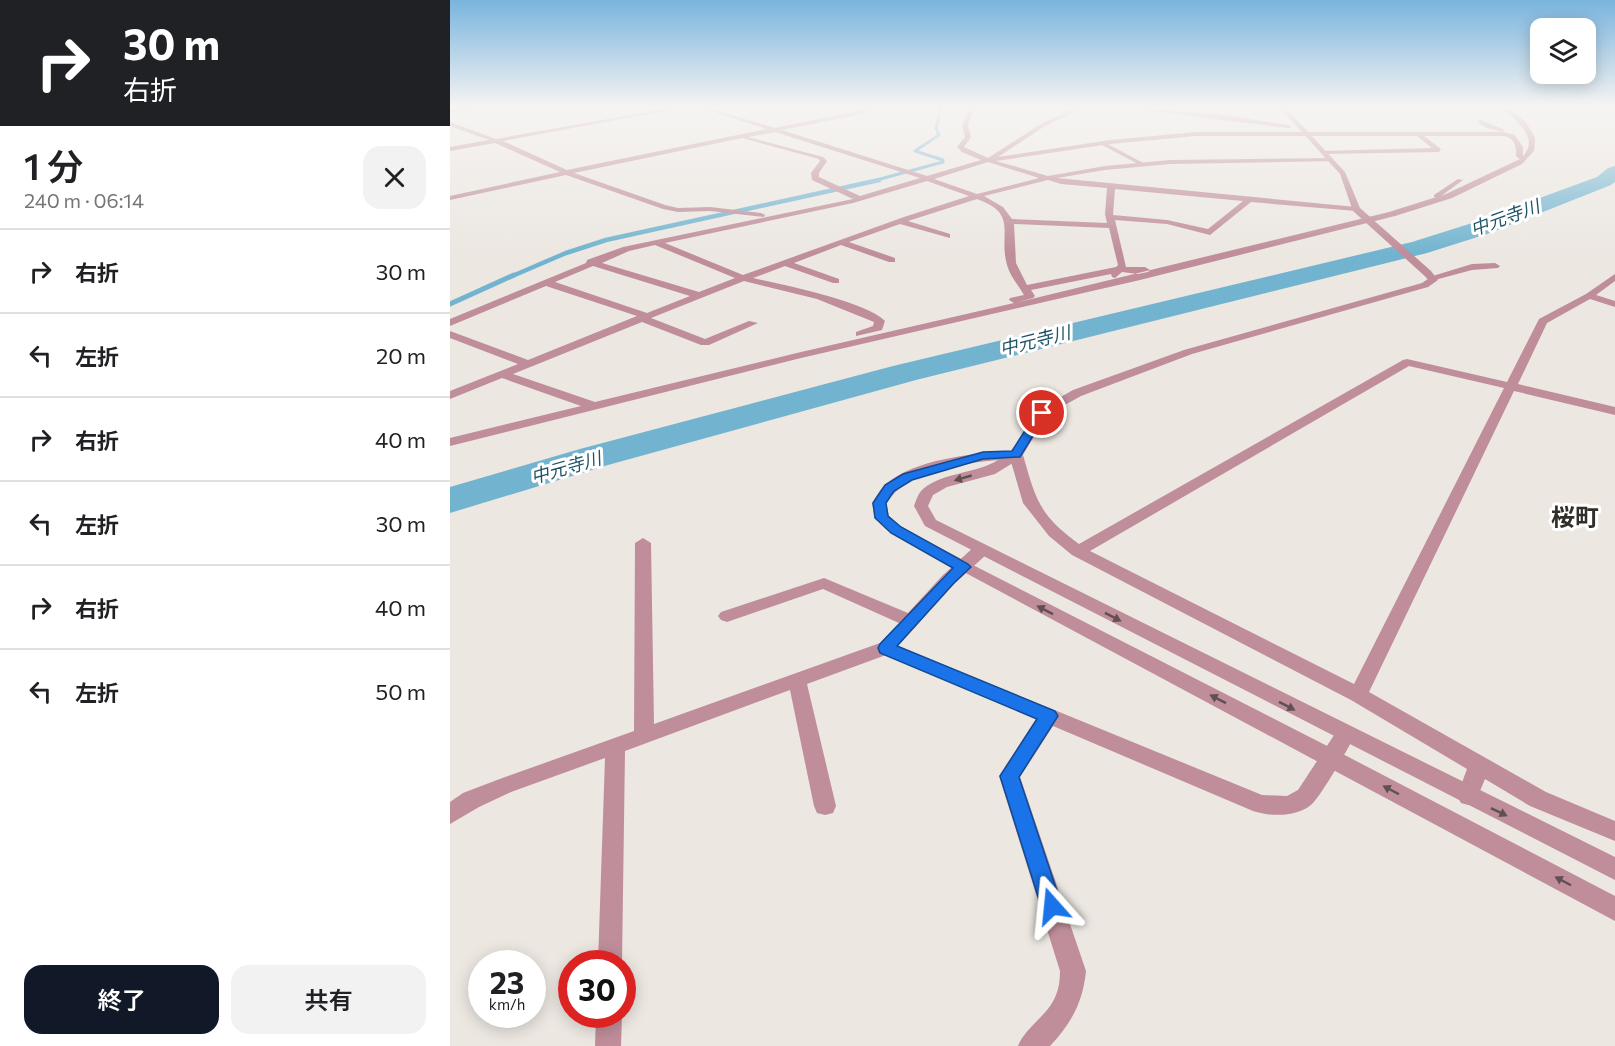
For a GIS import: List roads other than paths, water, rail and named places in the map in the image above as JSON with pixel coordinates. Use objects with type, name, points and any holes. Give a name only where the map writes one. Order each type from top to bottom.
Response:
[{"type":"street","points":[[531,156],[568,173],[663,207],[740,212],[767,218]]},
{"type":"street","points":[[450,198],[643,156]]},
{"type":"street","points":[[813,156],[824,161],[815,173],[815,178],[860,199]]},
{"type":"street","points":[[862,156],[977,196],[1002,208],[1010,221],[1011,266],[1030,296],[938,319],[932,326]]},
{"type":"street","points":[[977,156],[1046,179],[1111,188],[1191,190],[1356,209]]},
{"type":"street","points":[[988,160],[994,156]]},
{"type":"street","points":[[450,323],[590,262],[626,249],[860,199],[988,160],[1018,156]]},
{"type":"street","points":[[1328,156],[1343,173],[1356,209],[1433,280],[1425,285],[1188,352],[1077,393],[1042,413],[1016,455],[990,471],[942,484],[927,493],[921,506],[930,523],[981,550],[1615,869]]},
{"type":"street","points":[[1519,156],[1524,159]]},
{"type":"street","points":[[450,442],[801,355],[1371,222],[1442,198],[1503,172],[1527,156]]},
{"type":"street","points":[[450,395],[743,278],[977,196],[1046,179],[1103,168],[1142,164],[1218,159],[1332,160]]},
{"type":"street","points":[[1218,159],[1224,167]]},
{"type":"street","points":[[1049,298],[1053,291],[1117,275],[1123,266],[1112,222],[1109,195],[1111,188]]},
{"type":"street","points":[[1010,221],[1167,222],[1210,232],[1251,198]]},
{"type":"street","points":[[903,222],[946,236]]},
{"type":"street","points":[[654,242],[743,278],[820,297],[870,315],[880,321],[878,328],[816,345],[801,355]]},
{"type":"street","points":[[843,243],[892,260]]},
{"type":"street","points":[[1024,288],[1121,269],[1137,271],[1212,252]]},
{"type":"street","points":[[590,262],[699,295]]},
{"type":"street","points":[[786,263],[836,281]]},
{"type":"street","points":[[1430,275],[1473,267],[1495,266]]},
{"type":"street","points":[[1358,695],[1509,387],[1544,321],[1589,297],[1615,277]]},
{"type":"street","points":[[544,282],[644,317],[705,343],[753,323]]},
{"type":"street","points":[[1589,297],[1615,304]]},
{"type":"street","points":[[450,334],[526,363]]},
{"type":"street","points":[[1078,551],[1407,362],[1615,411]]},
{"type":"street","points":[[501,374],[593,406]]},
{"type":"street","points":[[1016,455],[1030,503],[1054,533],[1078,551],[1358,695],[1538,799],[1615,831]]},
{"type":"street","points":[[1016,455],[983,456],[908,477],[890,488],[879,503],[882,518],[896,530],[963,567],[1330,757],[1615,909]]},
{"type":"street","points":[[643,543],[644,736]]},
{"type":"street","points":[[450,814],[471,800],[504,786],[886,648],[948,580],[981,550]]},
{"type":"street","points":[[727,616],[824,583],[911,621]]},
{"type":"street","points":[[886,648],[1261,804],[1288,805],[1305,797],[1345,735]]},
{"type":"street","points":[[797,681],[825,806]]},
{"type":"street","points":[[1031,1046],[1057,1018],[1072,993],[1073,970],[1009,776],[1049,716]]},
{"type":"street","points":[[610,950],[615,746]]},
{"type":"street","points":[[1468,796],[1479,765]]},
{"type":"street","points":[[608,1046],[609,1028]]},
{"type":"lane","points":[[1126,156],[1142,164]]},
{"type":"lane","points":[[1442,198],[1436,196],[1460,180]]},
{"type":"waterway","points":[[873,181],[943,162],[943,160],[930,156]]},
{"type":"waterway","name":"中元寺川","points":[[450,500],[594,457],[905,373],[1418,248],[1478,229],[1604,181],[1615,172]]},
{"type":"waterway","points":[[510,277],[566,253],[606,240],[879,180]]},
{"type":"waterway","points":[[450,304],[514,275]]},
{"type":"district","name":"桜町","points":[[1575,518]]}]
